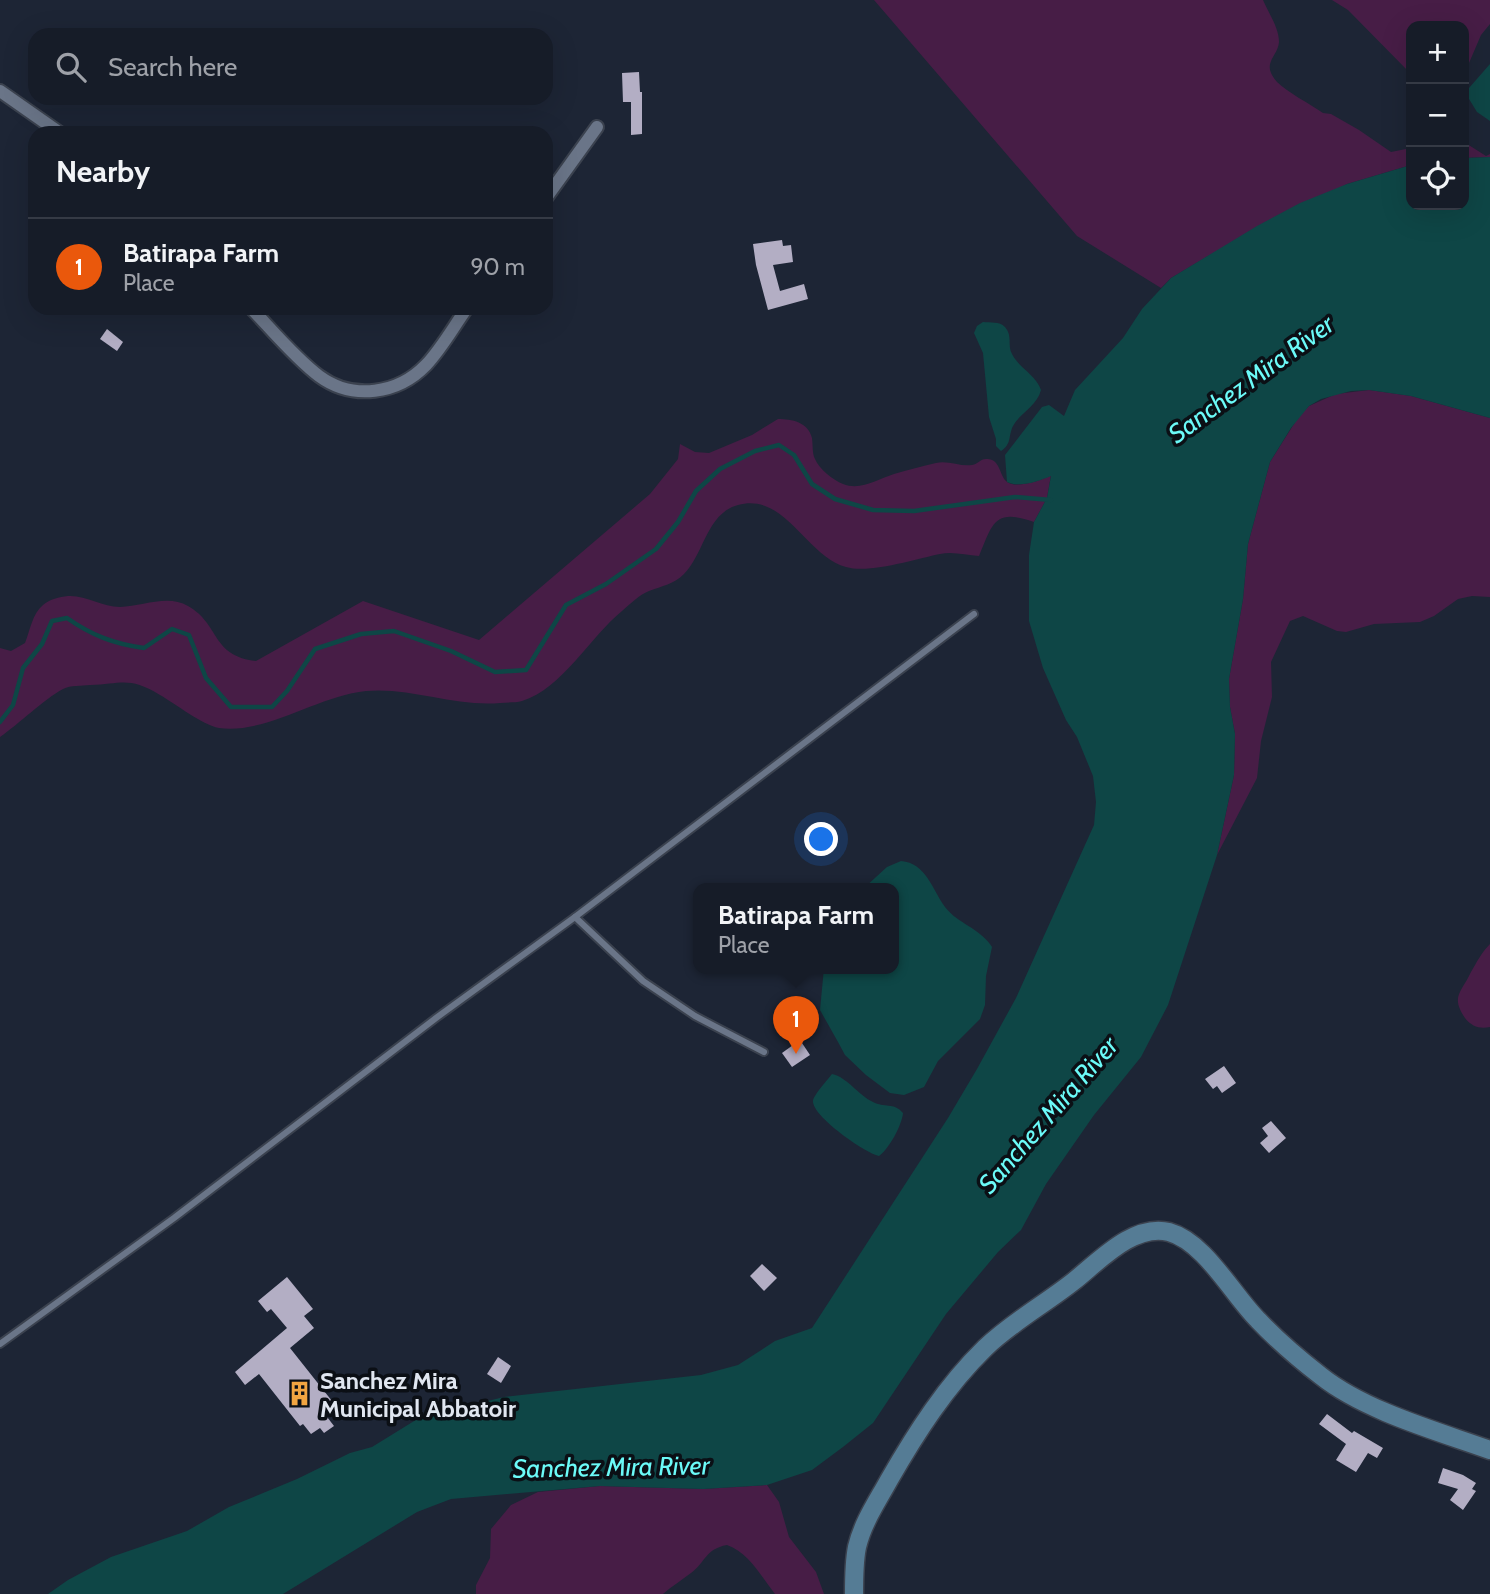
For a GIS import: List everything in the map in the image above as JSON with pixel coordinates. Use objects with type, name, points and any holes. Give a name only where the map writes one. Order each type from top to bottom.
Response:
[{"type":"street","points":[[0,91],[50,126]]},
{"type":"street","points":[[553,188],[597,127]]},
{"type":"street","points":[[258,315],[319,376],[337,386],[372,392],[390,389],[408,380],[427,364],[462,315]]},
{"type":"street","points":[[854,1594],[856,1556],[867,1518],[929,1416],[955,1381],[985,1348],[1009,1327],[1125,1242],[1151,1230],[1168,1232],[1186,1239],[1257,1320],[1323,1378],[1347,1394],[1490,1450]]},
{"type":"lane","points":[[0,1344],[174,1218],[974,614]]},
{"type":"lane","points":[[575,917],[643,981],[695,1016],[764,1052]]},
{"type":"shaded area","points":[[874,0],[1263,0],[1279,37],[1278,47],[1270,65],[1277,82],[1323,113],[1331,114],[1359,130],[1391,152],[1406,149],[1406,166],[1347,184],[1210,255],[1171,278],[1161,288],[1077,236]]},
{"type":"shaded area","points":[[1332,0],[1490,0],[1490,24],[1481,35],[1469,63],[1469,21],[1406,21],[1406,69],[1348,10]]},
{"type":"shaded area","points":[[1469,145],[1486,156],[1490,154],[1490,157],[1469,158]]},
{"type":"shaded area","points":[[1369,390],[1411,396],[1490,418],[1490,597],[1472,596],[1458,599],[1434,616],[1420,622],[1374,624],[1346,632],[1337,631],[1303,616],[1290,621],[1271,662],[1272,697],[1261,741],[1257,778],[1217,855],[1234,775],[1235,734],[1229,679],[1243,599],[1248,544],[1270,462],[1299,416],[1309,406],[1336,394]]},
{"type":"shaded area","points":[[778,419],[794,421],[807,428],[817,463],[827,474],[843,484],[869,484],[936,463],[968,465],[991,459],[1010,484],[1028,483],[1051,475],[1047,498],[1034,522],[1010,517],[997,521],[979,556],[945,553],[867,569],[846,567],[832,561],[782,516],[769,508],[754,503],[738,505],[719,516],[684,574],[635,600],[610,622],[550,686],[520,702],[466,702],[400,692],[366,691],[348,694],[256,725],[219,728],[197,719],[140,685],[118,683],[73,686],[48,699],[0,737],[0,648],[11,651],[25,643],[36,613],[52,600],[75,596],[120,607],[164,601],[180,603],[198,613],[231,653],[256,661],[363,601],[479,640],[650,494],[678,459],[680,444],[695,452],[709,453],[752,435]]},
{"type":"shaded area","points":[[1490,944],[1490,1027],[1480,1027],[1465,1018],[1458,999],[1477,961]]},
{"type":"shaded area","points":[[767,1485],[779,1502],[789,1537],[816,1572],[824,1594],[775,1594],[748,1559],[727,1545],[710,1553],[696,1569],[663,1594],[476,1594],[476,1585],[490,1558],[491,1529],[511,1505],[538,1492],[600,1486],[703,1489]]},
{"type":"water","points":[[1490,64],[1490,121],[1477,112],[1469,99],[1469,88]]},
{"type":"water","name":"Sanchez Mira River","points":[[1490,157],[1490,418],[1411,396],[1369,390],[1351,391],[1321,399],[1309,406],[1291,428],[1270,462],[1248,544],[1243,599],[1229,679],[1235,734],[1234,775],[1217,855],[1168,1005],[1141,1057],[1094,1115],[1046,1184],[1021,1230],[998,1252],[946,1314],[873,1423],[812,1470],[767,1485],[703,1489],[600,1486],[451,1499],[417,1512],[283,1594],[48,1594],[111,1557],[187,1531],[229,1507],[297,1479],[350,1453],[372,1447],[419,1418],[504,1397],[701,1375],[738,1365],[775,1341],[812,1328],[977,1069],[1016,998],[1094,825],[1096,802],[1093,776],[1043,668],[1029,621],[1029,555],[1034,522],[1047,498],[1051,476],[1023,484],[1007,482],[1005,455],[1042,407],[1049,405],[1064,416],[1075,390],[1123,338],[1142,309],[1171,278],[1300,203],[1347,184],[1406,166],[1406,210],[1469,210],[1469,158]]},
{"type":"water","points":[[983,322],[998,323],[1005,327],[1009,334],[1012,354],[1041,390],[1036,400],[1013,426],[1008,443],[1001,451],[996,446],[989,417],[983,353],[974,333],[977,326]]},
{"type":"water","points":[[901,861],[917,866],[928,878],[950,913],[981,935],[992,947],[986,976],[985,1005],[980,1019],[938,1061],[924,1087],[904,1095],[890,1093],[845,1055],[820,1010],[823,974],[899,974],[899,883],[869,883],[887,867]]},
{"type":"water","points":[[832,1074],[873,1102],[896,1107],[903,1113],[894,1136],[879,1156],[840,1133],[815,1108],[814,1099]]},
{"type":"building","points":[[639,72],[642,134],[631,135],[631,102],[623,102],[622,73]]},
{"type":"building","points":[[782,240],[783,246],[791,245],[793,262],[773,265],[780,291],[804,284],[808,299],[768,310],[753,244]]},
{"type":"building","points":[[107,329],[123,342],[117,351],[100,339]]},
{"type":"building","points":[[800,1040],[810,1055],[792,1067],[782,1053]]},
{"type":"building","points":[[1224,1066],[1236,1083],[1222,1093],[1217,1086],[1213,1089],[1205,1079]]},
{"type":"building","points":[[1271,1121],[1286,1138],[1269,1153],[1260,1143],[1268,1136],[1262,1128]]},
{"type":"building","points":[[762,1264],[777,1278],[764,1291],[750,1276]]},
{"type":"building","points":[[287,1277],[313,1309],[304,1316],[314,1328],[290,1348],[332,1401],[321,1409],[334,1426],[324,1433],[320,1428],[311,1434],[303,1424],[300,1426],[259,1374],[245,1385],[235,1372],[287,1328],[271,1309],[267,1312],[258,1301]]},
{"type":"building","points":[[498,1357],[511,1366],[501,1383],[487,1374]]},
{"type":"building","points":[[1327,1414],[1352,1433],[1354,1431],[1383,1448],[1377,1458],[1368,1453],[1356,1472],[1336,1460],[1346,1444],[1319,1424]]},
{"type":"building","points":[[1443,1468],[1476,1483],[1472,1489],[1476,1491],[1463,1510],[1450,1500],[1458,1489],[1438,1483]]},
{"type":"waterway","points":[[0,722],[13,705],[23,668],[42,644],[52,621],[67,618],[103,638],[144,648],[172,629],[189,635],[206,678],[231,707],[272,707],[287,691],[315,649],[361,634],[394,631],[451,651],[495,672],[526,670],[566,605],[606,584],[656,549],[678,522],[696,491],[720,469],[755,451],[779,445],[794,455],[812,484],[835,499],[873,510],[914,511],[1015,497],[1051,500]]},
{"type":"place","name":"Batirapa Farm","points":[[796,1054]]},
{"type":"place","name":"Sanchez Mira Municipal Abbatoir","points":[[300,1394]]}]
